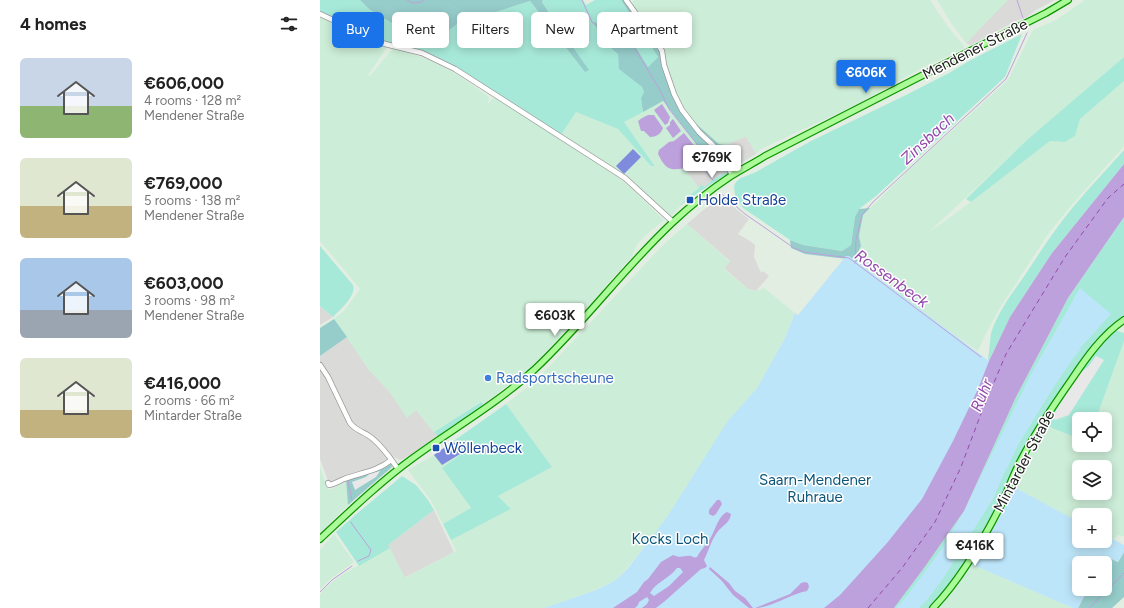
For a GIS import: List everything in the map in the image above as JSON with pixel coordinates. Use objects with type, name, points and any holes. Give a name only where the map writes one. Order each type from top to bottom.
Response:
[{"type":"main road","name":"Mendener Straße","points":[[320,539],[367,495],[398,469],[488,406],[534,369],[578,326],[645,250],[672,222],[732,175],[765,156],[1046,13],[1064,1]]},
{"type":"main road","name":"Mintarder Straße","points":[[933,608],[950,588],[976,549],[999,507],[1018,465],[1057,400],[1089,355],[1116,325],[1124,320]]},
{"type":"street","points":[[626,0],[662,51],[664,65],[674,94],[682,110],[699,132],[720,152],[732,175]]},
{"type":"street","points":[[320,14],[386,44],[422,53],[455,69],[624,178],[672,222]]},
{"type":"street","points":[[320,365],[328,377],[353,428],[373,439],[398,469]]},
{"type":"street","points":[[328,483],[329,485],[332,485],[344,479],[387,464],[392,460]]},
{"type":"shaded area","points":[[320,0],[360,0],[369,9],[378,12],[332,12],[332,18],[320,13]]},
{"type":"shaded area","points":[[360,0],[543,0],[542,2],[548,12],[539,12],[530,1],[496,12],[457,12],[457,24],[449,30],[449,12],[392,12],[392,23],[384,18],[384,12],[374,12]]},
{"type":"shaded area","points":[[543,0],[583,0],[586,5],[595,0],[621,0],[629,12],[597,12],[597,24],[595,21],[597,25],[597,48],[611,48],[618,54],[620,69],[642,87],[644,92],[641,98],[643,112],[624,122],[655,166],[651,166],[618,129],[576,112],[561,135],[451,64],[428,53],[407,48],[449,48],[449,30],[457,24],[457,48],[523,48],[523,12],[496,12],[530,1],[538,12],[531,12],[531,48],[589,48],[589,12],[548,12],[542,2]]},
{"type":"shaded area","points":[[621,0],[625,0],[633,12],[629,12]]},
{"type":"shaded area","points":[[1007,0],[1055,0],[1036,10],[1027,17],[1016,21],[971,45],[966,43]]},
{"type":"shaded area","points":[[384,14],[392,16],[392,44],[384,42]]},
{"type":"shaded area","points":[[1022,34],[1005,77],[876,196],[859,209],[855,217],[851,245],[842,251],[803,245],[790,240],[743,208],[735,195],[734,186],[741,178],[756,172],[811,141],[908,94]]},
{"type":"shaded area","points":[[566,48],[573,48],[589,70],[585,72]]},
{"type":"shaded area","points":[[610,48],[636,48],[648,67],[658,57],[652,48],[658,48],[660,51],[671,91],[692,120],[719,144],[726,145],[715,149],[702,160],[703,152],[663,101],[643,112],[641,98],[644,92],[642,87],[619,69],[618,54]]},
{"type":"shaded area","points":[[636,48],[652,48],[658,57],[648,67]]},
{"type":"shaded area","points":[[1124,57],[1124,81],[1080,119],[1075,136],[1065,142],[1050,141],[971,202],[966,199],[1028,139]]},
{"type":"shaded area","points":[[746,136],[756,154],[714,179],[704,187],[699,188],[684,169],[696,164],[716,149]]},
{"type":"shaded area","points":[[633,149],[641,157],[624,174],[616,166]]},
{"type":"shaded area","points":[[1124,150],[1124,164],[1052,253],[1010,317],[989,361],[991,333],[997,318],[1006,303],[1066,215]]},
{"type":"shaded area","points":[[728,171],[728,173],[679,207],[699,188],[701,184],[704,187]]},
{"type":"shaded area","points":[[722,196],[749,219],[738,234],[755,245],[754,257],[761,273],[763,271],[769,276],[756,291],[748,289],[724,268],[730,261],[687,224]]},
{"type":"shaded area","points":[[870,208],[863,215],[859,236],[861,246],[857,254],[857,262],[855,266],[847,259],[805,254],[791,248],[790,240],[803,245],[842,251],[851,245],[855,217],[859,209]]},
{"type":"shaded area","points":[[1124,217],[1124,317],[1116,323],[1089,352],[1013,473],[990,521],[948,587],[930,608],[894,608],[964,511],[1016,397],[1068,298]]},
{"type":"shaded area","points":[[320,246],[353,285],[354,289],[350,298],[333,317],[320,306]]},
{"type":"shaded area","points":[[320,306],[333,317],[320,325]]},
{"type":"shaded area","points":[[334,319],[347,337],[320,356],[320,328]]},
{"type":"shaded area","points":[[1115,330],[1124,333],[1124,341],[1099,412],[1072,412],[1072,436],[1045,425],[1084,365]]},
{"type":"shaded area","points":[[347,337],[369,370],[389,391],[407,417],[416,410],[437,436],[403,459],[400,460],[394,457],[385,463],[330,482],[328,481],[320,459],[320,356]]},
{"type":"shaded area","points":[[1096,356],[1104,360],[1069,415],[1055,420],[1053,415],[1080,373],[1088,367]]},
{"type":"shaded area","points":[[481,402],[483,404],[481,407],[438,437],[434,432]]},
{"type":"shaded area","points":[[506,404],[552,467],[498,496],[511,509],[451,540],[443,524],[471,508],[442,468],[464,452],[455,440]]},
{"type":"shaded area","points":[[452,442],[455,443],[461,452],[442,465],[434,455]]},
{"type":"shaded area","points":[[391,463],[392,467],[348,505],[346,480],[381,469]]},
{"type":"shaded area","points":[[380,471],[376,477],[355,490],[352,482],[366,477],[370,473]]},
{"type":"shaded area","points":[[402,476],[416,485],[434,510],[388,545],[390,548],[359,566],[336,532]]},
{"type":"shaded area","points":[[434,510],[454,552],[404,578],[388,545]]},
{"type":"shaded area","points":[[1124,552],[1124,597],[1112,608],[1078,608],[1084,596],[1112,596],[1112,559],[1118,562]]},
{"type":"green space","points":[[634,0],[930,0],[948,27],[964,46],[963,49],[926,66],[851,107],[761,149],[756,154],[746,136],[726,145],[719,144],[692,120],[654,48],[692,48],[692,12],[635,12],[632,4]]},
{"type":"green space","points":[[937,0],[1008,0],[966,43]]},
{"type":"green space","points":[[1085,0],[1124,0],[1124,57],[1028,139],[928,233],[1050,141],[1065,142],[1075,136],[1080,119],[1124,81],[1124,146],[1048,234],[998,311],[978,351],[944,328],[857,262],[857,254],[861,246],[859,236],[863,215],[913,166],[1008,80],[1033,30],[1056,20]]},
{"type":"green space","points":[[320,16],[332,21],[332,48],[384,48],[385,45],[386,49],[368,75],[370,76],[392,49],[395,48],[429,60],[460,76],[489,97],[488,104],[494,97],[618,177],[664,220],[637,244],[632,256],[577,319],[528,370],[483,404],[480,402],[434,432],[416,410],[407,418],[389,391],[369,370],[334,319],[345,310],[360,289],[320,241]]},
{"type":"green space","points":[[662,101],[703,152],[702,160],[684,169],[699,188],[688,197],[671,216],[667,215],[624,176],[561,135],[576,112],[618,129],[651,166],[655,165],[624,122]]},
{"type":"green space","points":[[687,224],[730,262],[724,269],[744,286],[748,289],[756,291],[764,288],[795,313],[785,338],[757,388],[727,423],[667,518],[616,580],[595,590],[544,608],[320,608],[320,595],[332,582],[343,574],[390,548],[405,578],[456,551],[451,540],[511,509],[498,496],[552,467],[506,404],[529,386],[548,368],[662,246]]},
{"type":"green space","name":"Saarn-Mendener Ruhraue","points":[[846,256],[849,256],[1005,373],[859,608],[544,608],[596,590],[616,580],[628,568],[667,517],[727,422],[757,388],[785,338],[795,313],[798,315]]},
{"type":"green space","points":[[1080,288],[1111,314],[1080,348],[1081,349],[1053,388],[1018,445],[994,497],[944,577],[927,600],[919,608],[896,608],[941,550],[964,511],[1030,376]]},
{"type":"green space","points":[[1124,341],[1124,536],[1117,535],[1112,539],[1112,508],[1072,508],[1072,518],[1012,486],[1045,425],[1072,436],[1072,452],[1112,452],[1112,412],[1099,412]]},
{"type":"green space","points":[[455,440],[464,452],[442,468],[471,509],[443,524],[430,499],[408,470],[441,451]]},
{"type":"green space","points":[[320,467],[327,488],[330,490],[346,481],[348,505],[320,533]]},
{"type":"green space","points":[[1012,486],[1072,518],[1072,548],[1112,548],[1112,539],[1124,545],[1124,552],[1118,562],[1112,559],[1112,556],[1072,556],[1072,596],[1084,596],[1078,608],[1073,608],[971,564],[1000,517]]},
{"type":"green space","points":[[334,534],[354,562],[333,577],[320,589],[320,550]]},
{"type":"green space","points":[[971,564],[1073,608],[938,608],[948,597]]},
{"type":"water","points":[[662,104],[670,117],[668,123],[665,125],[654,110]]},
{"type":"water","points":[[648,115],[654,115],[663,128],[658,135],[650,137],[644,131],[641,131],[638,121]]},
{"type":"water","points":[[673,119],[681,131],[673,138],[666,128],[670,125],[670,122]]},
{"type":"water","points":[[684,133],[700,153],[701,161],[684,168],[670,169],[662,161],[658,154],[659,150]]},
{"type":"water","name":"Ruhr","points":[[1124,164],[1124,217],[1068,298],[1016,397],[964,511],[894,608],[824,608],[840,595],[887,543],[922,499],[953,441],[1010,317],[1052,253]]},
{"type":"water","points":[[717,500],[720,500],[722,504],[713,516],[709,514],[709,510]]},
{"type":"water","points":[[727,512],[731,514],[728,521],[712,540],[704,560],[707,566],[705,568],[701,569],[656,608],[642,608],[649,600],[647,597],[639,602],[635,608],[613,608],[637,592],[661,562],[673,555],[679,557],[697,557],[708,542],[718,521]],"holes":[[[677,568],[680,568],[683,572],[669,586],[654,596],[650,593]]]},
{"type":"water","points":[[710,567],[729,583],[735,591],[745,598],[753,608],[749,608],[733,595],[722,581],[709,569]]},
{"type":"water","points":[[801,583],[808,583],[809,587],[807,591],[767,606],[755,608],[790,594]]},
{"type":"waterway","points":[[407,0],[413,3],[422,2],[423,0]]},
{"type":"waterway","name":"Rossenbeck","points":[[582,0],[592,22],[597,26],[608,28],[631,42],[661,92],[669,109],[703,152],[704,167],[713,180]]},
{"type":"waterway","name":"Zinsbach","points":[[1017,0],[1023,18]]},
{"type":"waterway","name":"Zinsbach","points":[[855,263],[856,240],[862,215],[873,202],[1006,79],[1027,33]]},
{"type":"waterway","name":"Rossenbeck","points":[[723,195],[745,214],[794,248],[804,252],[849,258],[981,357]]},
{"type":"waterway","name":"Wöllenbeck","points":[[348,481],[352,500]]},
{"type":"waterway","name":"Wöllenbeck","points":[[351,522],[371,550],[369,556],[358,561]]},
{"type":"waterway","name":"Wöllenbeck","points":[[320,592],[332,580],[352,566]]},
{"type":"waterway","points":[[1089,608],[1124,573]]},
{"type":"ferry route","points":[[868,608],[902,568],[935,522],[961,467],[982,411],[1006,354],[1065,257],[1108,198],[1124,184]]},
{"type":"place","name":"Holde Straße","points":[[690,200]]},
{"type":"place","name":"Radsportscheune","points":[[488,378]]},
{"type":"place","name":"Wöllenbeck","points":[[436,448]]},
{"type":"park label","name":"Kocks Loch","points":[[670,539]]}]
